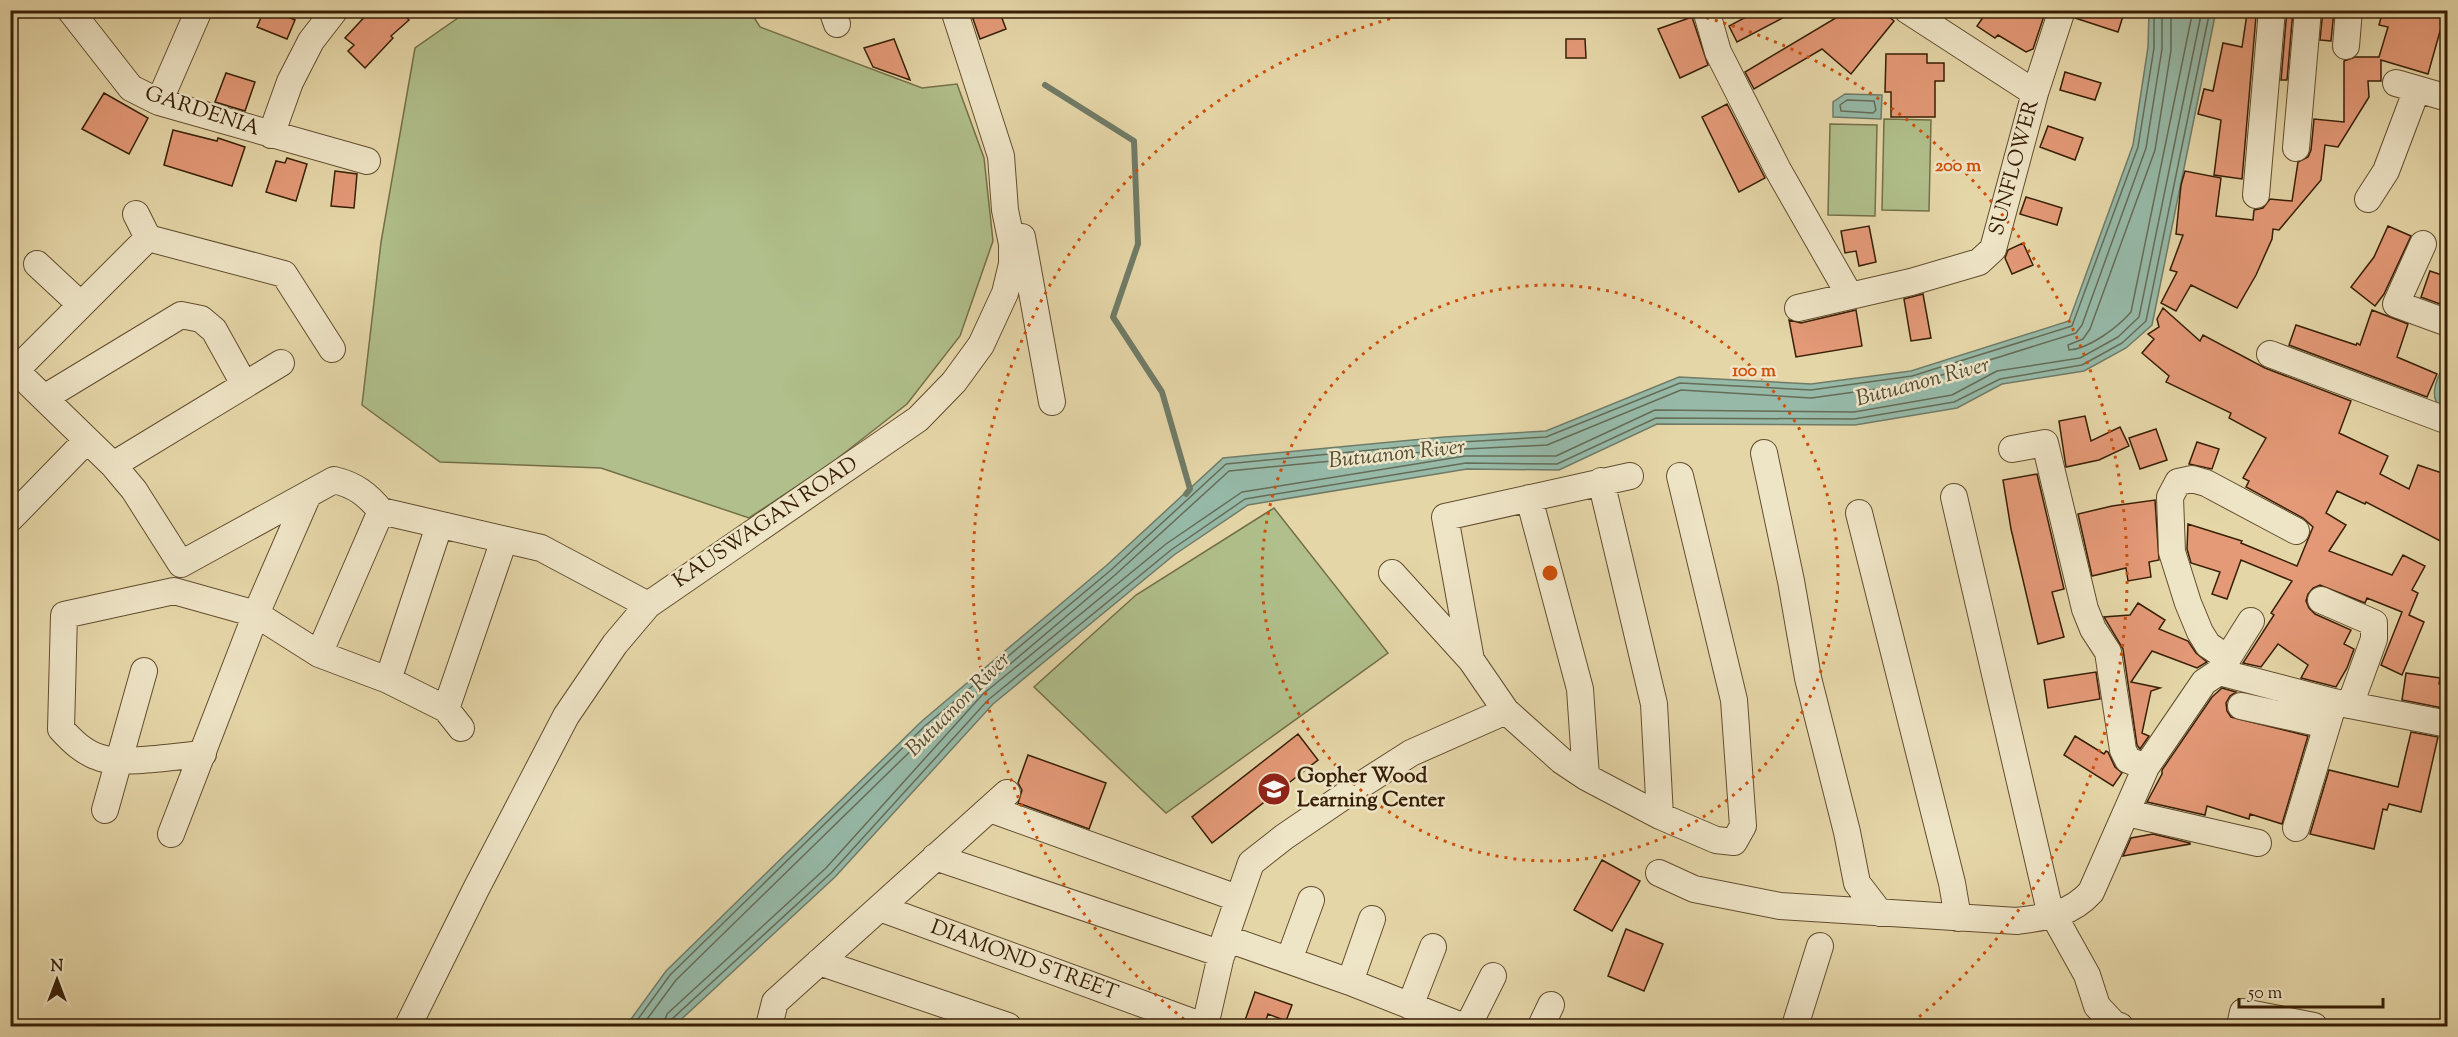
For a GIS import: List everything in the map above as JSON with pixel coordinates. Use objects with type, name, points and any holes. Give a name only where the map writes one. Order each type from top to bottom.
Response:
[{"type":"street","name":"GARDENIA","points":[[70,10],[131,87],[159,102],[367,161]]},
{"type":"street","points":[[159,102],[199,10]]},
{"type":"street","points":[[271,135],[290,82],[311,41],[335,10]]},
{"type":"street","name":"KAUSWAGAN ROAD","points":[[408,1026],[566,716],[615,644],[648,605],[918,419],[954,382],[981,345],[1005,293],[1012,264],[1012,244],[1005,210],[1001,156],[954,10]]},
{"type":"street","points":[[1706,10],[1718,52],[1778,170],[1850,296]]},
{"type":"street","points":[[1907,10],[2035,93]]},
{"type":"street","name":"SUNFLOWER","points":[[1798,308],[1979,262],[1993,249],[2035,93],[2062,10]]},
{"type":"street","points":[[2256,195],[2272,10]]},
{"type":"street","points":[[2296,148],[2308,10]]},
{"type":"street","points":[[2346,46],[2349,10]]},
{"type":"street","points":[[2368,199],[2386,171],[2407,86],[2448,98]]},
{"type":"street","points":[[1005,210],[1022,235],[1052,402]]},
{"type":"street","points":[[136,214],[148,238],[284,274],[332,350]]},
{"type":"street","points":[[148,238],[15,376],[44,398],[113,465],[134,490],[181,564],[174,591]]},
{"type":"street","points":[[2423,244],[2396,304],[2448,323]]},
{"type":"street","points":[[37,264],[81,305]]},
{"type":"street","points":[[44,398],[181,315],[201,319],[214,330],[244,384]]},
{"type":"street","points":[[2270,354],[2448,421]]},
{"type":"street","points":[[113,465],[281,363]]},
{"type":"street","points":[[10,519],[87,440]]},
{"type":"street","points":[[2012,449],[2045,443],[2085,609],[2093,629],[2108,652],[2123,750],[2128,760],[2146,767]]},
{"type":"street","points":[[1764,453],[1791,581],[1808,678],[1847,832],[1857,883],[1880,913]]},
{"type":"street","points":[[1472,660],[1445,517],[1630,476]]},
{"type":"street","points":[[1392,573],[1472,660],[1506,711],[1562,761],[1586,777],[1660,816],[1725,843],[1734,842],[1743,826],[1734,700],[1680,476]]},
{"type":"street","points":[[2296,531],[2206,483],[2192,479],[2178,482],[2170,496],[2172,552],[2200,633],[2222,664],[2337,711]]},
{"type":"street","points":[[181,564],[334,480],[351,484],[368,496],[381,511],[540,548],[648,605]]},
{"type":"street","points":[[1601,481],[1654,704],[1660,816]]},
{"type":"street","points":[[171,834],[256,614],[307,496]]},
{"type":"street","points":[[1954,496],[2049,907],[2087,975],[2097,1006],[2114,1024],[2120,1026]]},
{"type":"street","points":[[1529,498],[1580,689],[1586,777]]},
{"type":"street","points":[[319,654],[381,511]]},
{"type":"street","points":[[1859,513],[1952,883],[1958,918]]},
{"type":"street","points":[[388,680],[440,526]]},
{"type":"street","points":[[203,754],[102,759],[77,746],[61,729],[64,615],[174,591],[256,614],[319,654],[388,680],[454,718],[504,540]]},
{"type":"street","points":[[2296,828],[2337,711],[2374,639],[2374,623],[2320,600]]},
{"type":"street","points":[[1659,873],[1694,889],[1780,906],[2017,921],[2054,916],[2079,905],[2091,892],[2146,767],[2204,682],[2222,664],[2251,621]]},
{"type":"street","points":[[105,810],[144,671]]},
{"type":"street","points":[[2241,706],[2337,711],[2448,724]]},
{"type":"street","points":[[1204,1026],[1237,898],[1251,864],[1322,811],[1411,753],[1506,711]]},
{"type":"street","points":[[774,1025],[775,1002],[999,801],[1237,898]]},
{"type":"street","points":[[2127,813],[2258,843]]},
{"type":"street","points":[[935,857],[1224,946],[1289,960],[1462,1026]]},
{"type":"street","points":[[1289,960],[1311,900]]},
{"type":"street","name":"DIAMOND STREET","points":[[880,908],[1204,1026]]},
{"type":"street","points":[[1350,982],[1372,919]]},
{"type":"street","points":[[1795,1026],[1821,946]]},
{"type":"street","points":[[1410,1006],[1433,947]]},
{"type":"street","points":[[819,962],[1008,1026]]},
{"type":"street","points":[[1468,1026],[1493,976]]},
{"type":"street","points":[[2240,1026],[2243,1012],[2314,1026]]},
{"type":"green space","points":[[468,11],[750,11],[760,27],[922,88],[957,84],[984,158],[993,241],[960,336],[907,404],[829,465],[749,518],[601,468],[440,462],[362,405],[381,242],[415,48]]},
{"type":"green space","points":[[1884,119],[1931,120],[1929,211],[1882,210]]},
{"type":"green space","points":[[1830,124],[1877,125],[1875,216],[1828,215]]},
{"type":"green space","points":[[1274,508],[1388,653],[1166,813],[1034,687],[1136,595]]},
{"type":"water","name":"Butuanon River","points":[[2149,11],[2216,11],[2152,325],[2126,348],[2084,371],[2002,384],[1957,408],[1855,425],[1657,424],[1559,470],[1467,469],[1248,505],[1174,555],[993,704],[835,877],[674,1026],[626,1026],[666,971],[922,721],[1107,565],[1223,458],[1444,437],[1546,431],[1679,377],[1811,384],[1911,371],[2069,321],[2133,145],[2148,47]]},
{"type":"water","points":[[1845,94],[1882,95],[1881,119],[1833,117],[1833,102]]},
{"type":"water","points":[[2447,361],[2447,407],[2442,408],[2437,403],[2434,391]]},
{"type":"building","points":[[264,10],[273,10],[295,20],[287,39],[257,27]]},
{"type":"building","points":[[371,10],[400,10],[409,20],[391,36],[393,38],[365,68],[348,51],[354,45],[345,38]]},
{"type":"building","points":[[986,10],[999,10],[1006,29],[980,39],[972,16]]},
{"type":"building","points":[[1759,10],[1798,10],[1737,42],[1729,26]]},
{"type":"building","points":[[1849,10],[1881,10],[1894,21],[1851,74],[1822,49],[1754,89],[1745,72]]},
{"type":"building","points":[[1988,10],[2046,10],[2033,49],[2026,52],[1998,35],[1995,38],[1977,26]]},
{"type":"building","points":[[2077,10],[2115,10],[2124,13],[2118,32],[2075,18]]},
{"type":"building","points":[[2287,10],[2293,10],[2287,80],[2281,80]]},
{"type":"building","points":[[2323,10],[2334,10],[2331,41],[2320,40]]},
{"type":"building","points":[[2383,10],[2407,10],[2422,14],[2423,10],[2446,10],[2428,74],[2381,60],[2381,81],[2368,81],[2369,97],[2338,147],[2325,145],[2321,180],[2279,230],[2273,229],[2272,239],[2256,275],[2237,308],[2191,285],[2176,311],[2161,303],[2177,272],[2170,270],[2183,235],[2176,234],[2181,185],[2185,171],[2221,178],[2216,216],[2253,220],[2254,210],[2263,208],[2270,199],[2292,201],[2298,162],[2308,157],[2311,150],[2314,119],[2344,122],[2344,61],[2355,57],[2379,57],[2388,27],[2379,25]]},
{"type":"building","points":[[2247,14],[2256,16],[2242,179],[2214,175],[2221,120],[2198,114],[2204,89],[2213,91],[2223,43],[2242,47]]},
{"type":"building","points":[[1692,17],[1708,65],[1680,78],[1658,29]]},
{"type":"building","points":[[894,39],[910,80],[873,67],[864,48]]},
{"type":"building","points":[[1566,39],[1585,39],[1586,58],[1566,58]]},
{"type":"building","points":[[1886,54],[1927,54],[1927,63],[1944,63],[1944,81],[1935,81],[1935,117],[1891,117],[1891,92],[1885,92]]},
{"type":"building","points":[[2065,72],[2101,83],[2095,100],[2060,90]]},
{"type":"building","points":[[226,73],[255,82],[245,111],[215,102]]},
{"type":"building","points":[[104,93],[148,118],[129,154],[82,129]]},
{"type":"building","points":[[1727,104],[1765,178],[1739,192],[1702,117]]},
{"type":"building","points":[[2048,126],[2083,138],[2075,160],[2040,147]]},
{"type":"building","points":[[173,130],[217,141],[218,138],[245,147],[232,186],[164,165]]},
{"type":"building","points":[[287,158],[307,164],[296,201],[266,192],[276,161],[285,163]]},
{"type":"building","points":[[335,171],[357,174],[354,208],[331,206]]},
{"type":"building","points":[[2026,197],[2062,208],[2057,225],[2020,214]]},
{"type":"building","points":[[1869,226],[1876,262],[1859,266],[1856,251],[1845,253],[1841,231]]},
{"type":"building","points":[[2388,226],[2411,236],[2384,294],[2375,306],[2351,287],[2374,257]]},
{"type":"building","points":[[2023,243],[2033,265],[2012,274],[2005,258],[2008,250]]},
{"type":"building","points":[[2430,271],[2448,277],[2448,307],[2421,297]]},
{"type":"building","points":[[1923,294],[1931,338],[1911,341],[1904,299]]},
{"type":"building","points":[[2163,308],[2200,341],[2203,335],[2265,368],[2351,401],[2339,433],[2388,456],[2380,474],[2409,489],[2418,465],[2448,475],[2448,545],[2366,502],[2365,504],[2337,491],[2326,513],[2346,525],[2329,551],[2392,575],[2403,555],[2425,566],[2412,590],[2418,593],[2409,615],[2424,622],[2402,675],[2381,665],[2402,612],[2367,598],[2365,603],[2320,585],[2308,594],[2306,601],[2309,608],[2315,614],[2351,630],[2344,644],[2354,649],[2347,668],[2336,687],[2301,678],[2308,665],[2278,644],[2261,667],[2243,663],[2274,615],[2271,613],[2292,581],[2241,560],[2227,599],[2212,594],[2220,572],[2191,563],[2187,549],[2188,524],[2242,541],[2241,543],[2297,566],[2313,527],[2303,518],[2246,487],[2249,481],[2243,478],[2266,438],[2229,418],[2231,413],[2166,382],[2169,376],[2142,353],[2154,339],[2148,334],[2159,327],[2157,319]]},
{"type":"building","points":[[1856,310],[1862,346],[1796,357],[1789,320],[1801,323]]},
{"type":"building","points":[[2372,310],[2408,324],[2397,357],[2437,374],[2427,397],[2289,345],[2296,325],[2360,345]]},
{"type":"building","points":[[2085,416],[2091,441],[2120,427],[2129,446],[2099,460],[2066,467],[2059,421]]},
{"type":"building","points":[[2156,429],[2167,460],[2140,469],[2129,438]]},
{"type":"building","points":[[2197,442],[2219,449],[2212,469],[2189,464]]},
{"type":"building","points":[[2037,474],[2064,589],[2052,592],[2064,637],[2038,644],[2011,529],[2003,480]]},
{"type":"building","points":[[2155,500],[2159,560],[2149,562],[2151,577],[2128,581],[2126,568],[2092,576],[2078,514]]},
{"type":"building","points":[[2138,603],[2165,620],[2159,629],[2188,641],[2196,653],[2207,662],[2197,668],[2152,651],[2131,682],[2160,688],[2151,691],[2142,733],[2149,736],[2140,749],[2137,745],[2123,649],[2104,617],[2130,615]]},
{"type":"building","points":[[2096,672],[2100,699],[2048,708],[2044,680]]},
{"type":"building","points":[[2406,673],[2440,678],[2439,684],[2448,686],[2448,709],[2402,700]]},
{"type":"building","points":[[2222,688],[2236,692],[2226,703],[2231,717],[2308,736],[2282,824],[2250,814],[2249,819],[2207,806],[2205,815],[2147,802],[2162,770],[2212,697]]},
{"type":"building","points":[[2411,732],[2438,737],[2421,812],[2389,804],[2387,810],[2383,809],[2374,849],[2310,834],[2329,770],[2398,787]]},
{"type":"building","points":[[1298,734],[1318,760],[1212,843],[1192,817]]},
{"type":"building","points":[[2075,736],[2104,754],[2108,752],[2115,767],[2122,773],[2113,786],[2064,755]]},
{"type":"building","points":[[1028,755],[1106,783],[1089,829],[1018,803],[1022,790],[1018,783]]},
{"type":"building","points":[[2153,834],[2190,844],[2123,856],[2131,838]]},
{"type":"building","points":[[1602,860],[1640,881],[1612,931],[1574,910]]},
{"type":"building","points":[[1626,929],[1663,944],[1644,991],[1608,976]]},
{"type":"building","points":[[1255,992],[1292,1005],[1286,1021],[1268,1014],[1264,1026],[1243,1026]]},
{"type":"waterway","points":[[1045,85],[1134,141],[1138,244],[1113,317],[1162,392],[1190,489],[1186,494]]},
{"type":"place","name":"Gopher Wood Learning Center","points":[[1274,789]]}]
